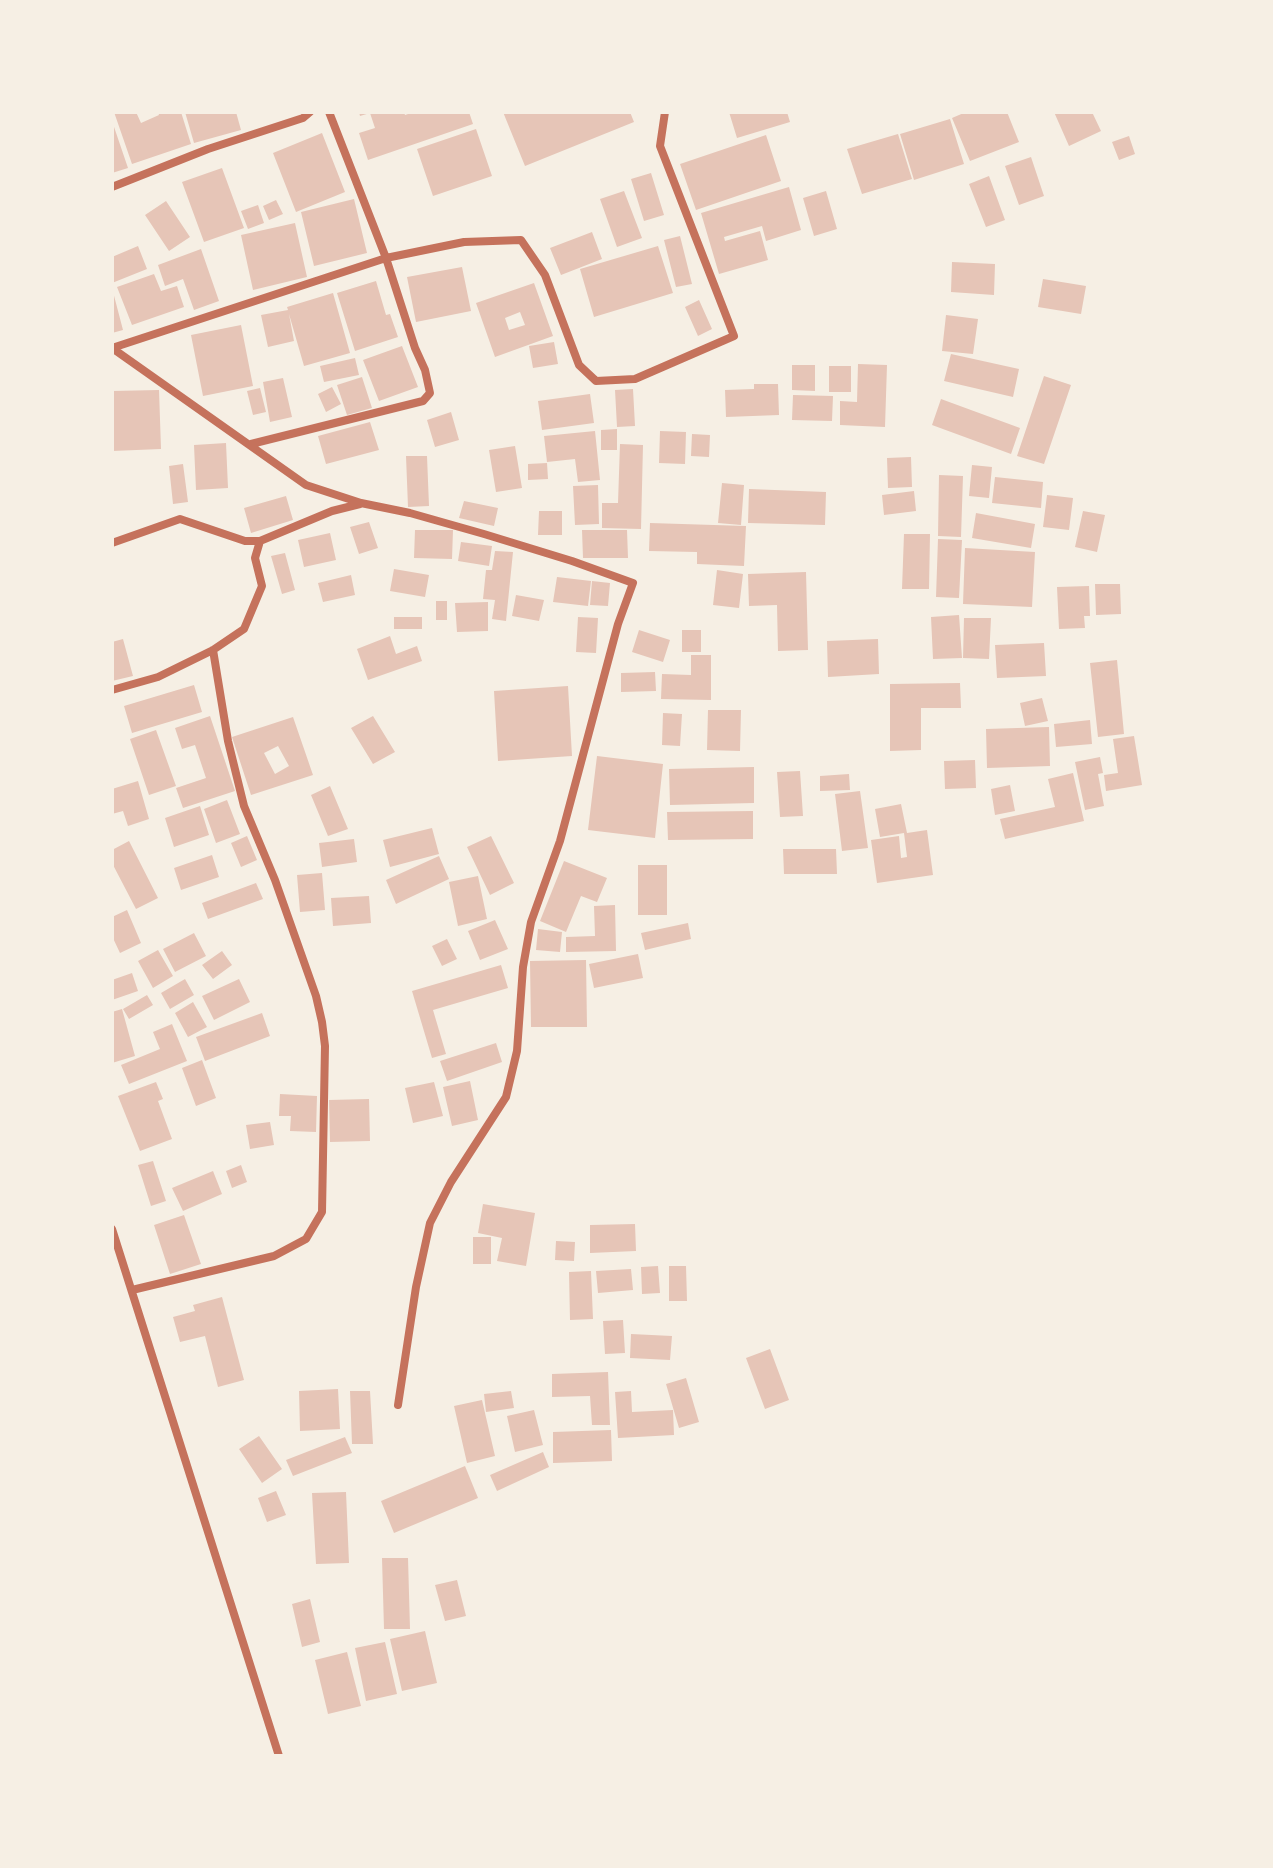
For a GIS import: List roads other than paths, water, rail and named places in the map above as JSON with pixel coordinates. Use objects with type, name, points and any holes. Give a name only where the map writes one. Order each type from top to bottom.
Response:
[{"type":"street","points":[[112,187],[208,149],[303,118],[310,112]]},
{"type":"street","points":[[251,444],[423,401],[430,393],[386,258],[329,112]]},
{"type":"street","points":[[112,348],[386,258],[464,242],[521,240],[545,275],[579,365],[596,381],[635,379],[734,336],[660,146],[665,112]]},
{"type":"street","points":[[112,348],[306,485],[361,503],[484,534],[633,583],[618,624],[560,841],[531,922],[523,967],[517,1051],[506,1097],[451,1182],[430,1223],[416,1287],[398,1405]]},
{"type":"street","points":[[112,543],[180,519],[245,541],[260,541],[332,511],[361,503]]},
{"type":"street","points":[[112,690],[158,677],[213,650],[244,629],[262,586],[255,558],[260,541]]},
{"type":"street","points":[[132,1290],[274,1256],[306,1239],[322,1212],[325,1046],[322,1022],[316,996],[280,895],[244,806],[228,741],[213,650]]},
{"type":"street","points":[[112,1229],[279,1756]]}]
